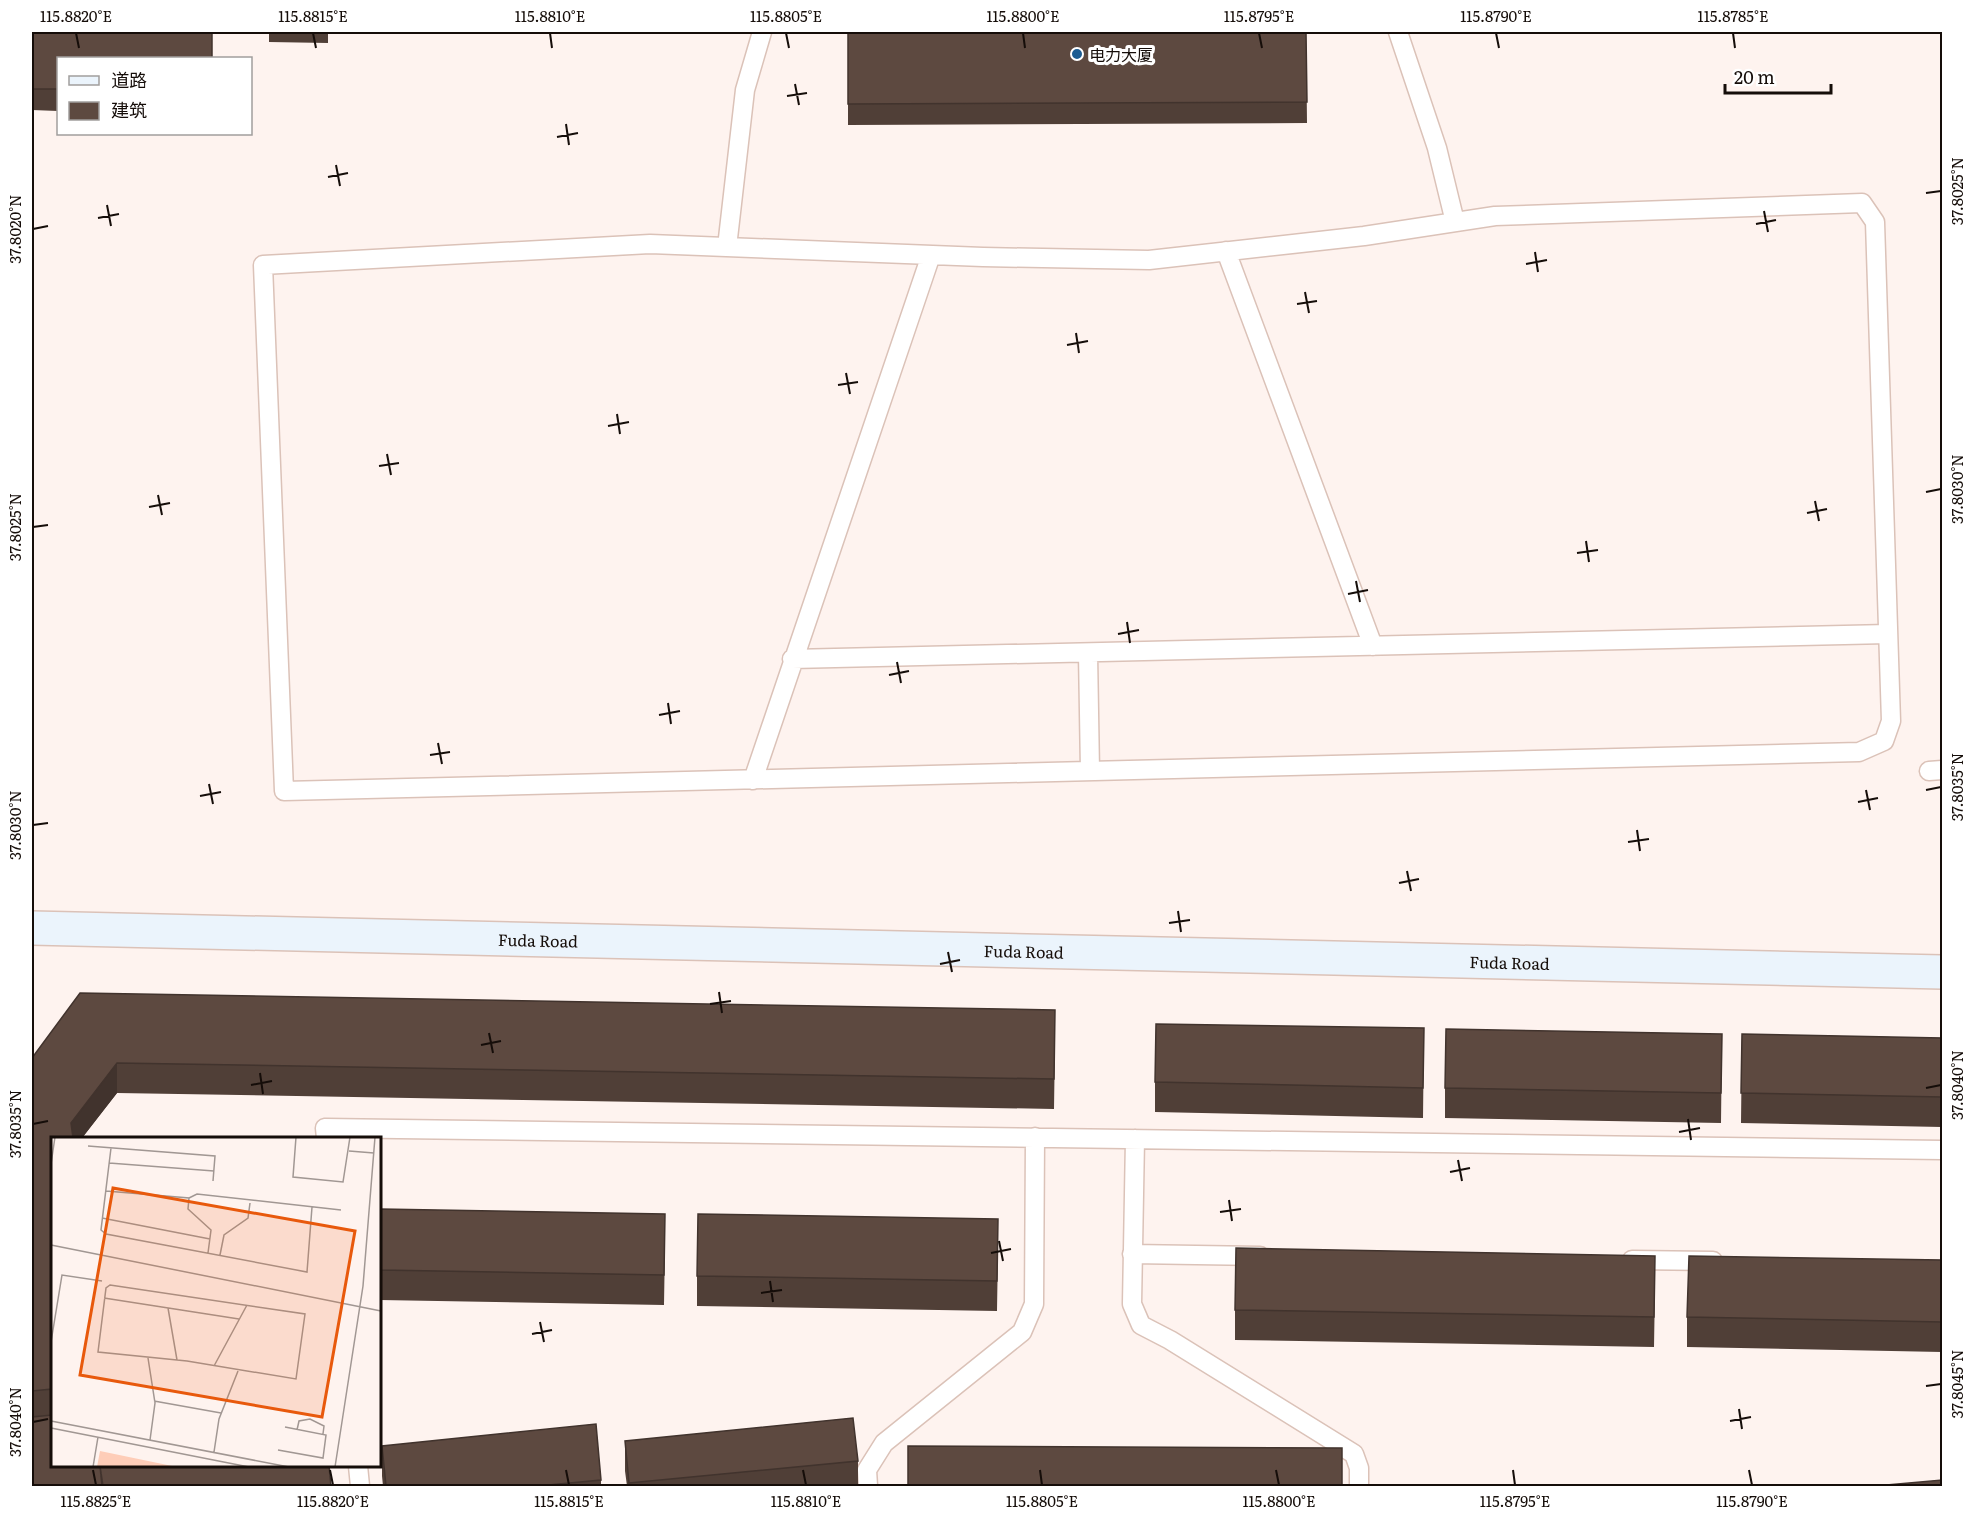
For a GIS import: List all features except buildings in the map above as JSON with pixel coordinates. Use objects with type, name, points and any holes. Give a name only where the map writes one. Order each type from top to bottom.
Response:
[{"type":"street","name":"Fuda Road","points":[[32,928],[1942,972]]},
{"type":"lane","points":[[727,247],[745,90],[762,32]]},
{"type":"lane","points":[[1398,32],[1437,148],[1455,222]]},
{"type":"lane","points":[[1862,203],[1875,222],[1891,721],[1884,741],[1859,752],[284,791],[263,265],[650,244],[727,247],[1149,260],[1364,236],[1495,216],[1862,203]]},
{"type":"lane","points":[[1226,251],[1373,646]]},
{"type":"lane","points":[[753,780],[792,659],[931,255]]},
{"type":"lane","points":[[792,659],[1888,634]]},
{"type":"lane","points":[[1088,652],[1090,771]]},
{"type":"lane","points":[[326,1137],[325,1128],[1942,1150]]},
{"type":"lane","points":[[868,1486],[867,1470],[885,1443],[1022,1332],[1034,1304],[1035,1137]]},
{"type":"lane","points":[[1135,1139],[1132,1304],[1141,1325],[1170,1340],[1354,1454],[1359,1468],[1359,1486]]},
{"type":"lane","points":[[1132,1254],[1275,1256]]},
{"type":"lane","points":[[1609,1260],[1728,1261]]},
{"type":"lane","points":[[358,1467],[360,1486]]},
{"type":"place","name":"电力大厦","points":[[1077,54]]}]
